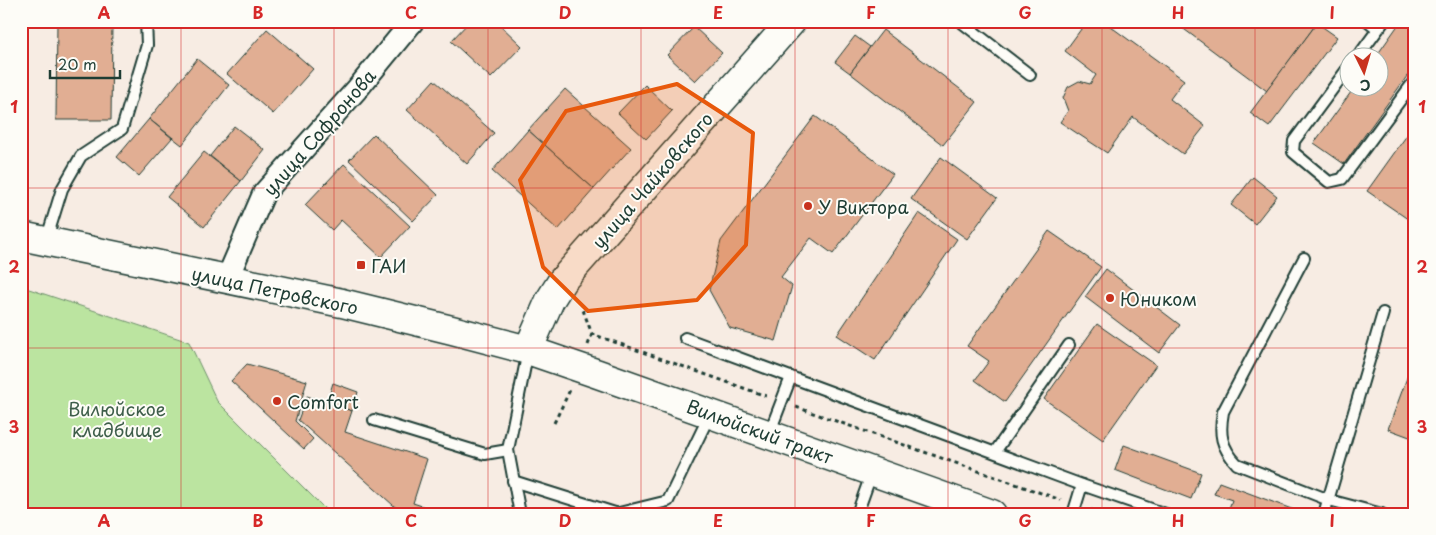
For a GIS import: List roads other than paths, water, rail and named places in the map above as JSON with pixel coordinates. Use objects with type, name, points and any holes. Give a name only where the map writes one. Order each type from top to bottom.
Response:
[{"type":"main road","name":"улица Чайковского","points":[[528,350],[550,300],[562,281],[792,21]]},
{"type":"main road","name":"улица Петровского","points":[[33,239],[342,303],[528,350]]},
{"type":"main road","name":"Вилюйский тракт","points":[[528,350],[992,514]]},
{"type":"street","name":"улица Софронова","points":[[227,279],[264,193],[358,88],[413,21]]},
{"type":"lane","points":[[33,239],[81,156],[122,129],[147,45],[146,21]]},
{"type":"lane","points":[[960,21],[1030,75]]},
{"type":"lane","points":[[1364,48],[1381,25],[1368,21]]},
{"type":"lane","points":[[1338,82],[1294,141],[1293,152],[1329,182],[1342,179],[1415,80]]},
{"type":"lane","points":[[1304,258],[1223,412],[1220,428],[1223,443],[1229,455],[1237,464],[1329,500],[1382,514]]},
{"type":"lane","points":[[1324,514],[1383,313]]},
{"type":"lane","points":[[685,338],[1082,485],[1166,514]]},
{"type":"lane","points":[[994,452],[1068,345]]},
{"type":"lane","points":[[520,514],[508,450],[528,350]]},
{"type":"lane","points":[[769,434],[791,377]]},
{"type":"lane","points":[[513,481],[615,513],[668,501],[710,414]]},
{"type":"lane","points":[[374,420],[484,454],[508,450]]},
{"type":"lane","points":[[857,514],[872,471]]},
{"type":"lane","points":[[1074,509],[1082,485]]},
{"type":"place","name":"У Виктора","points":[[808,206]]},
{"type":"place","name":"ГАИ","points":[[361,265]]},
{"type":"place","name":"Юником","points":[[1110,298]]},
{"type":"place","name":"Comfort","points":[[277,401]]},
{"type":"park label","name":"Вилюйское кладбище","points":[[117,418]]}]
